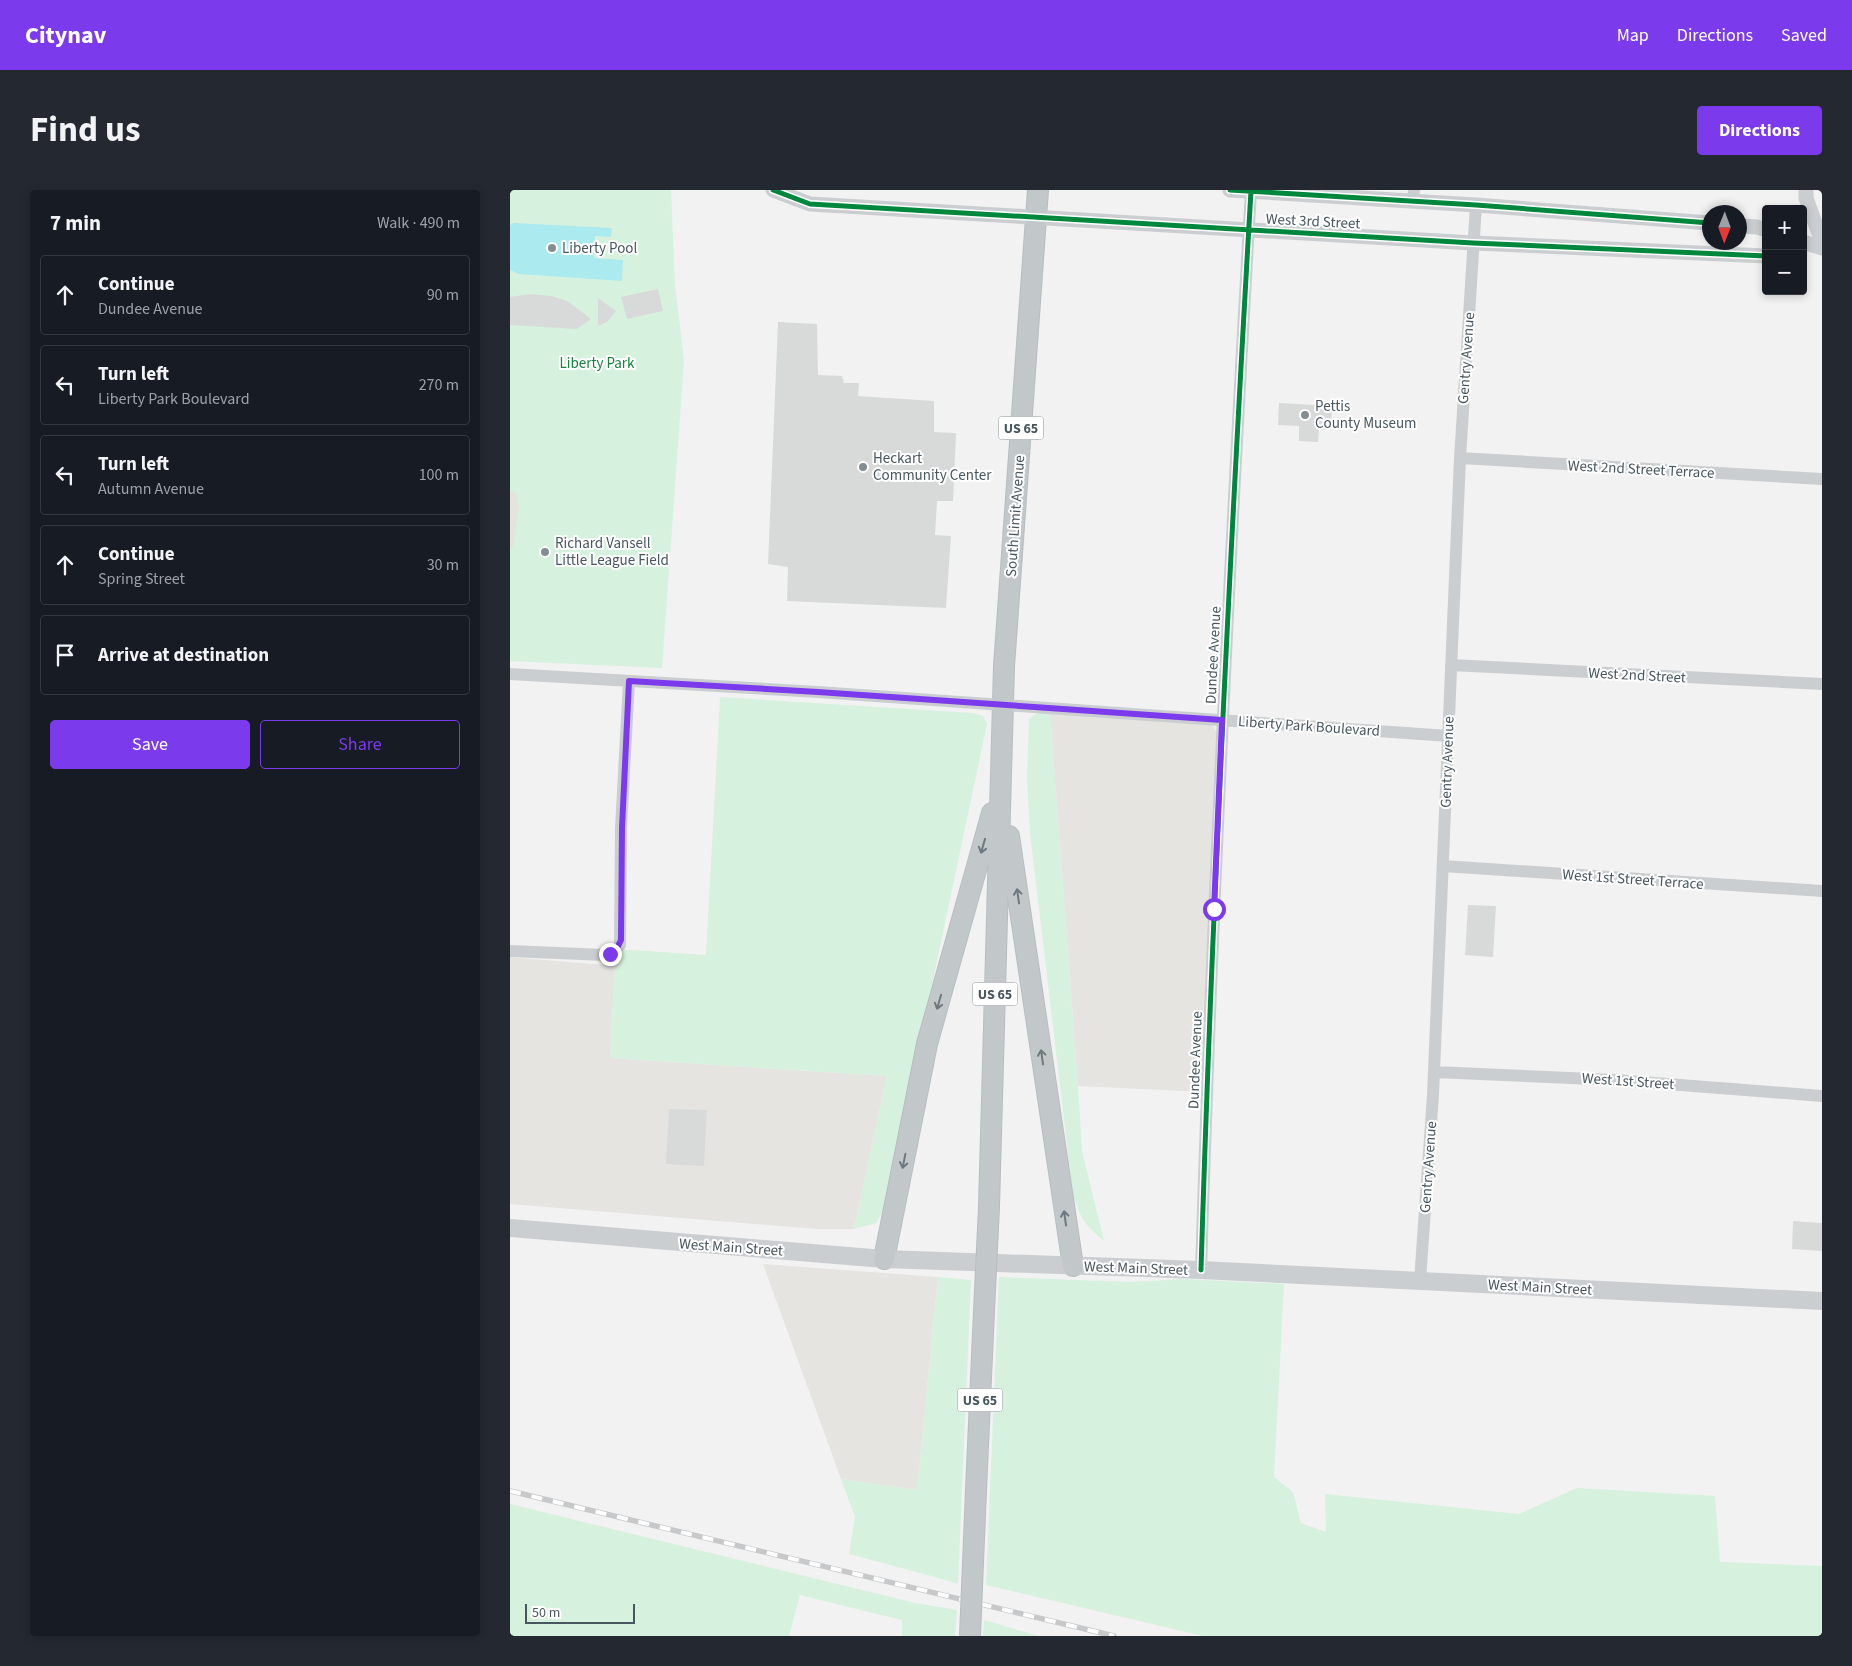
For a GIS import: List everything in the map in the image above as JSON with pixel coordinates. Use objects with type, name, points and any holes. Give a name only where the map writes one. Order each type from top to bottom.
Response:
[{"type":"highway","name":"South Limit Avenue","points":[[1001,782],[1002,704],[1038,190]]},
{"type":"highway","name":"US 65","points":[[970,1636],[989,1207],[1001,782]]},
{"type":"highway","points":[[884,1259],[927,1044],[1001,782]]},
{"type":"highway","points":[[1001,782],[1073,1266]]},
{"type":"main road","name":"West Main Street","points":[[510,1228],[884,1259],[1201,1270],[1822,1301]]},
{"type":"street","name":"West 3rd Street","points":[[772,190],[810,204],[1473,243],[1762,256]]},
{"type":"street","name":"West 3rd Street","points":[[1230,190],[1413,196],[1476,205],[1702,222]]},
{"type":"street","points":[[1806,190],[1806,198],[1822,242]]},
{"type":"street","name":"Dundee Avenue","points":[[1201,1270],[1207,1064],[1222,720],[1251,191]]},
{"type":"street","points":[[1473,243],[1476,205]]},
{"type":"street","points":[[1747,226],[1762,229]]},
{"type":"street","name":"Gentry Avenue","points":[[1420,1281],[1434,1072],[1460,458],[1473,243]]},
{"type":"street","points":[[1807,243],[1822,248]]},
{"type":"street","points":[[1807,250],[1822,248]]},
{"type":"street","name":"West 2nd Street Terrace","points":[[1460,458],[1822,479]]},
{"type":"street","name":"West 2nd Street","points":[[1451,665],[1822,684]]},
{"type":"street","name":"Liberty Park Boulevard","points":[[510,674],[1002,704],[1449,736]]},
{"type":"street","points":[[510,951],[605,955],[616,950],[621,940],[622,828],[629,681]]},
{"type":"street","name":"West 1st Street Terrace","points":[[1443,866],[1822,892]]},
{"type":"street","name":"West 1st Street","points":[[1434,1072],[1616,1080],[1822,1096]]},
{"type":"shaded area","points":[[1050,713],[1212,725],[1220,737],[1205,1092],[1078,1086]]},
{"type":"shaded area","points":[[510,957],[615,966],[610,1058],[887,1076],[854,1229],[816,1229],[510,1204]]},
{"type":"shaded area","points":[[763,1264],[938,1277],[917,1490],[841,1479]]},
{"type":"green space","name":"Liberty Park","points":[[510,190],[671,190],[675,285],[684,361],[662,668],[510,661]]},
{"type":"green space","points":[[720,697],[973,713],[983,716],[987,724],[885,1207],[876,1223],[854,1229],[887,1076],[610,1058],[616,949],[706,955]]},
{"type":"green space","points":[[1037,713],[1050,713],[1082,1151],[1104,1241],[1084,1221],[1073,1195],[1030,833],[1027,780],[1029,719]]},
{"type":"green space","points":[[938,1277],[971,1280],[958,1584],[849,1554],[855,1517],[841,1479],[917,1490]]},
{"type":"green space","points":[[999,1277],[1131,1282],[1182,1279],[1284,1284],[1274,1477],[1293,1492],[1301,1523],[1326,1532],[1325,1494],[1519,1514],[1577,1488],[1715,1496],[1720,1562],[1822,1566],[1822,1636],[1203,1636],[986,1585]]},
{"type":"green space","points":[[510,1504],[915,1603],[957,1610],[955,1636],[902,1636],[902,1620],[800,1595],[789,1636],[510,1636]]},
{"type":"green space","points":[[984,1620],[1038,1636],[983,1636]]},
{"type":"sand","points":[[510,492],[516,493],[519,507],[513,547],[510,551]]},
{"type":"water","name":"Liberty Pool","points":[[514,223],[612,228],[611,237],[595,236],[594,258],[623,260],[622,281],[519,274],[510,270],[510,225]]},
{"type":"building","points":[[658,289],[663,311],[627,319],[621,297]]},
{"type":"building","points":[[530,294],[552,296],[567,301],[591,319],[577,329],[510,325],[510,297]]},
{"type":"building","points":[[598,298],[616,311],[607,322],[598,326]]},
{"type":"building","name":"Heckart Community Center","points":[[778,322],[817,324],[818,375],[842,376],[844,383],[859,383],[858,396],[934,401],[934,432],[956,433],[953,501],[937,501],[935,535],[951,536],[946,608],[787,601],[788,567],[768,564]]},
{"type":"building","name":"Pettis County Museum","points":[[1279,403],[1332,406],[1331,430],[1319,430],[1318,442],[1299,441],[1299,426],[1278,425]]},
{"type":"building","points":[[1468,905],[1496,906],[1493,957],[1465,955]]},
{"type":"building","points":[[669,1109],[707,1110],[704,1166],[666,1164]]},
{"type":"building","points":[[1793,1221],[1822,1223],[1822,1251],[1792,1249]]},
{"type":"railway","points":[[510,1491],[1114,1636]]},
{"type":"cycle path","points":[[773,190],[810,204],[1473,243],[1762,256]]},
{"type":"cycle path","points":[[1230,190],[1476,205],[1702,222]]},
{"type":"cycle path","points":[[1201,1270],[1222,730],[1251,191]]},
{"type":"place","name":"Liberty Pool","points":[[552,248]]},
{"type":"place","name":"Pettis County Museum","points":[[1305,415]]},
{"type":"place","name":"Heckart Community Center","points":[[863,467]]},
{"type":"place","name":"Richard Vansell Little League Field","points":[[545,552]]},
{"type":"route","points":[[610,954],[620,945],[621,940],[622,828],[629,681],[1222,720],[1214,909]]}]
